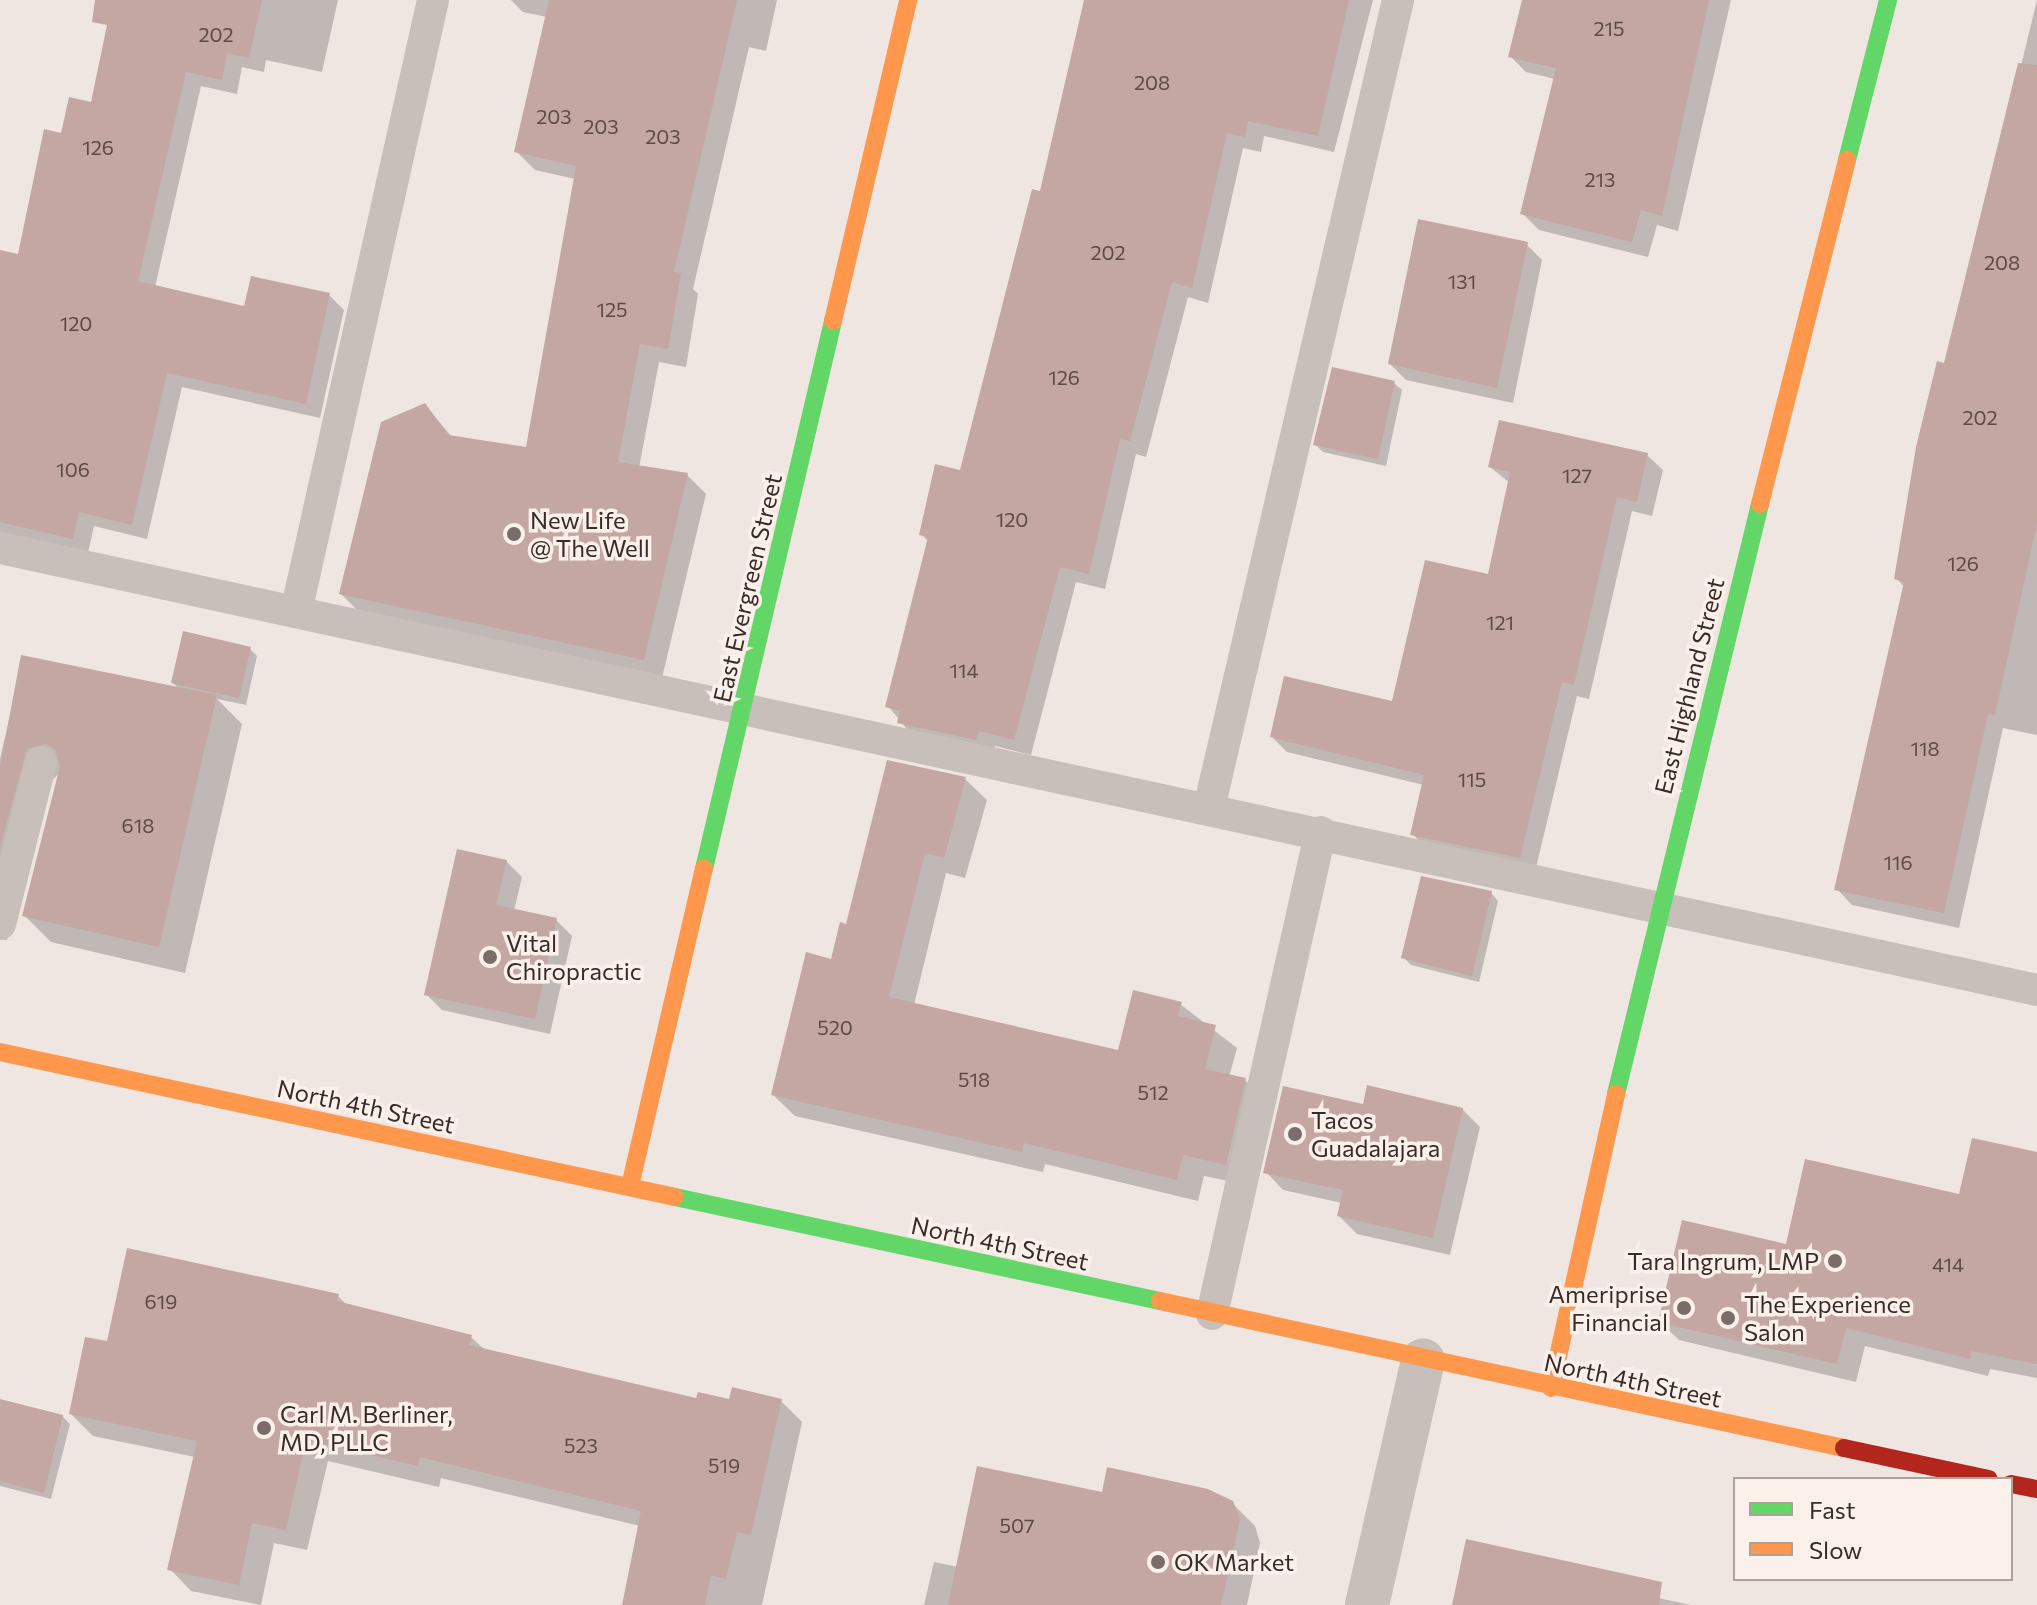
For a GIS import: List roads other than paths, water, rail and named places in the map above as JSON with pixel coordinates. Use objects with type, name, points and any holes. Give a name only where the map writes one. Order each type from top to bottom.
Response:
[{"type":"street","name":"East Evergreen Street","points":[[630,1186],[908,0]]},
{"type":"street","name":"East Highland Street","points":[[1551,1388],[1658,906],[1888,0]]},
{"type":"street","name":"North 4th Street","points":[[0,1052],[630,1186],[1551,1388],[1979,1477]]},
{"type":"street","points":[[1367,1605],[1423,1360]]},
{"type":"street","points":[[2013,1484],[2037,1489]]},
{"type":"lane","points":[[296,612],[433,0]]},
{"type":"lane","points":[[1209,808],[1398,0]]},
{"type":"lane","points":[[0,548],[1321,832],[2037,990]]},
{"type":"lane","points":[[0,924],[41,762]]},
{"type":"lane","points":[[1212,1314],[1321,832]]},
{"type":"place","name":"New Life @ The Well","points":[[514,534]]},
{"type":"place","name":"Vital Chiropractic","points":[[490,957]]},
{"type":"place","name":"Tacos Guadalajara","points":[[1295,1134]]},
{"type":"place","name":"Tara Ingrum, LMP","points":[[1835,1261]]},
{"type":"place","name":"Ameriprise Financial","points":[[1684,1308]]},
{"type":"place","name":"The Experience Salon","points":[[1728,1318]]},
{"type":"place","name":"Carl M. Berliner, MD, PLLC","points":[[264,1428]]},
{"type":"place","name":"OK Market","points":[[1158,1562]]}]
